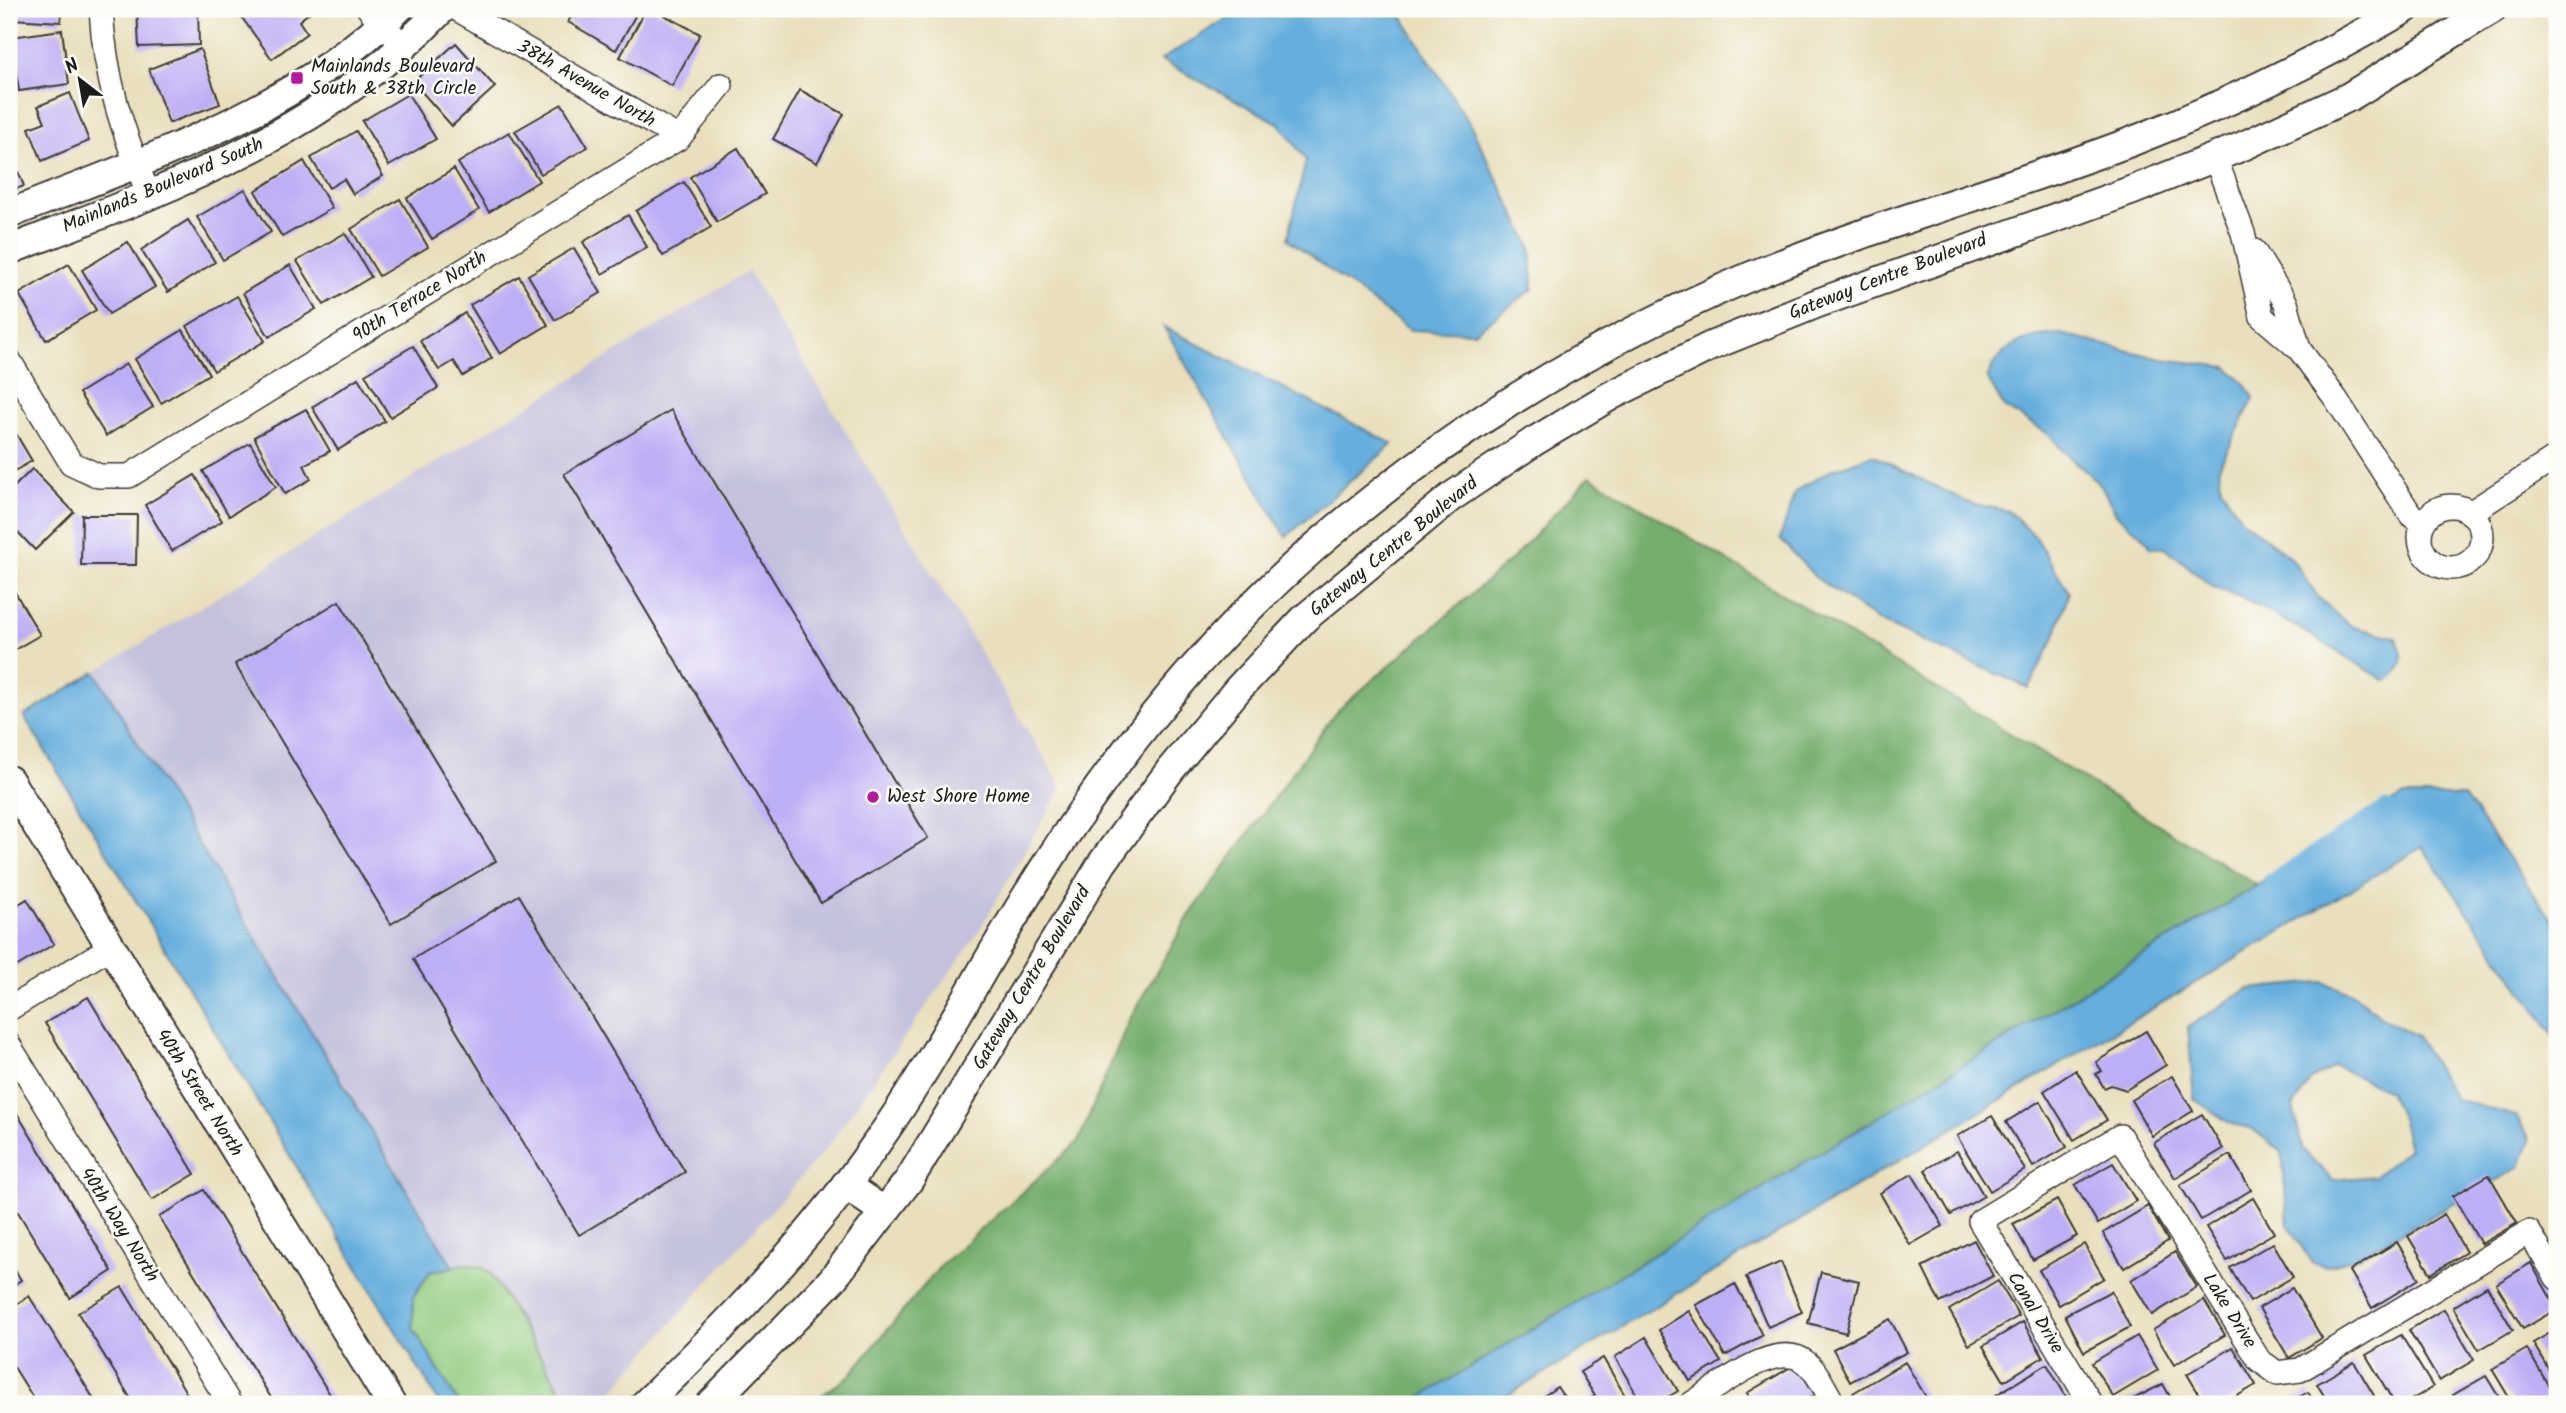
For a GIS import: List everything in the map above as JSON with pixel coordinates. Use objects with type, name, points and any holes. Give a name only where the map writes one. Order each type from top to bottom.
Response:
[{"type":"street","points":[[101,9],[104,58],[120,124],[149,195]]},
{"type":"street","name":"Mainlands Boulevard South","points":[[9,250],[227,162],[292,128],[349,93],[405,48],[442,9]]},
{"type":"street","name":"38th Avenue North","points":[[457,9],[678,138]]},
{"type":"street","points":[[645,1404],[769,1280],[878,1142],[1043,870],[1102,779],[1160,706],[1235,623],[1312,549],[1392,483],[1482,418],[1577,362],[1675,310],[1755,275],[2133,141],[2334,51],[2405,9]]},
{"type":"street","name":"Gateway Centre Boulevard","points":[[711,1404],[832,1280],[909,1180],[1103,862],[1171,769],[1238,689],[1305,618],[1381,552],[1451,497],[1533,442],[1610,396],[1710,346],[1818,303],[2215,157],[2349,97],[2492,9]]},
{"type":"street","points":[[383,14],[405,48]]},
{"type":"street","name":"Mainlands Boulevard South","points":[[9,214],[205,135],[283,98],[339,60],[383,14]]},
{"type":"street","name":"90th Terrace North","points":[[9,360],[71,463],[99,476],[130,477],[678,138],[721,85]]},
{"type":"street","points":[[2197,114],[2243,233],[2262,317],[2300,349],[2336,399],[2411,515],[2423,523]]},
{"type":"street","points":[[2470,513],[2557,457]]},
{"type":"street","points":[[2444,507],[2462,508],[2470,513],[2477,521],[2482,542],[2471,560],[2452,568],[2441,567],[2424,554],[2420,544],[2423,523],[2436,510],[2444,507]]},
{"type":"street","name":"40th Street North","points":[[9,780],[388,1403]]},
{"type":"street","points":[[9,1009],[109,948]]},
{"type":"street","name":"40th Way North","points":[[9,1045],[230,1404]]},
{"type":"street","name":"Lake Drive","points":[[1980,1221],[2120,1136],[2259,1360],[2277,1373],[2301,1370],[2529,1232],[2557,1278]]},
{"type":"street","points":[[845,1185],[885,1212]]},
{"type":"street","name":"Canal Drive","points":[[1980,1221],[2091,1404]]},
{"type":"street","points":[[1691,1404],[1769,1356],[1794,1354],[1809,1364],[1833,1404]]},
{"type":"shaded area","points":[[748,271],[1062,787],[977,934],[829,1145],[601,1404],[569,1404],[491,1274],[464,1264],[453,1267],[95,672]]},
{"type":"green space","points":[[1590,476],[2257,885],[1410,1404],[810,1404],[850,1375],[942,1264],[1078,1142],[1130,1018],[1189,916],[1336,712],[1513,558]]},
{"type":"green space","points":[[464,1264],[483,1268],[491,1274],[569,1404],[459,1404],[413,1328],[413,1297],[430,1272]]},
{"type":"water","points":[[1242,9],[1397,9],[1471,126],[1531,247],[1533,289],[1474,332],[1410,330],[1288,239],[1306,160],[1280,124],[1161,60]]},
{"type":"water","points":[[1164,327],[1393,444],[1286,537]]},
{"type":"water","points":[[2061,334],[2162,359],[2227,367],[2245,383],[2254,398],[2219,467],[2221,487],[2241,519],[2292,559],[2318,597],[2337,615],[2353,627],[2395,637],[2401,650],[2402,662],[2393,676],[2386,681],[2297,627],[2240,597],[2213,587],[2165,547],[2151,548],[2145,538],[2117,515],[2101,485],[2063,451],[2050,435],[2004,407],[1987,378],[2000,357],[2026,339]]},
{"type":"water","points":[[1872,455],[1969,503],[2008,511],[2033,534],[2069,592],[2054,639],[2028,688],[1881,622],[1815,577],[1780,539],[1795,492],[1831,470]]},
{"type":"water","points":[[95,672],[453,1267],[430,1272],[413,1297],[413,1328],[459,1404],[440,1404],[24,716]]},
{"type":"water","points":[[2403,796],[2464,796],[2557,926],[2557,1041],[2422,847],[1493,1404],[1410,1404]]},
{"type":"water","points":[[2322,982],[2350,992],[2384,1019],[2417,1036],[2455,1099],[2516,1116],[2530,1139],[2520,1167],[2354,1259],[2325,1266],[2312,1263],[2288,1225],[2282,1152],[2251,1128],[2231,1124],[2194,1099],[2188,1027],[2248,989]],"holes":[[[2335,1066],[2389,1091],[2402,1121],[2409,1149],[2375,1176],[2333,1180],[2303,1150],[2293,1107],[2310,1081]]]},
{"type":"building","points":[[12,9],[62,9],[61,22],[11,19]]},
{"type":"building","points":[[137,9],[198,9],[199,45],[139,47]]},
{"type":"building","points":[[308,9],[310,12],[299,21],[307,33],[272,59],[237,11]]},
{"type":"building","points":[[576,9],[639,9],[616,50],[568,22]]},
{"type":"building","points":[[646,9],[653,9],[700,34],[672,86],[620,57]]},
{"type":"building","points":[[62,30],[69,84],[19,91],[11,37]]},
{"type":"building","points":[[456,43],[495,87],[452,126],[413,82]]},
{"type":"building","points":[[200,49],[220,104],[169,123],[149,69]]},
{"type":"building","points":[[800,90],[844,114],[817,163],[773,139]]},
{"type":"building","points":[[70,93],[89,141],[42,161],[29,128],[45,122],[38,106]]},
{"type":"building","points":[[408,94],[436,139],[389,166],[362,121]]},
{"type":"building","points":[[562,104],[588,147],[541,174],[515,131]]},
{"type":"building","points":[[356,131],[383,176],[353,194],[344,179],[329,188],[311,158]]},
{"type":"building","points":[[509,132],[539,181],[489,212],[458,163]]},
{"type":"building","points":[[738,148],[765,194],[717,222],[690,177]]},
{"type":"building","points":[[9,150],[24,186],[9,192]]},
{"type":"building","points":[[304,161],[332,208],[282,237],[255,191]]},
{"type":"building","points":[[454,169],[479,210],[432,239],[407,198]]},
{"type":"building","points":[[684,182],[711,227],[663,256],[636,211]]},
{"type":"building","points":[[245,189],[271,232],[223,260],[197,217]]},
{"type":"building","points":[[400,199],[428,247],[379,276],[351,229]]},
{"type":"building","points":[[628,215],[647,247],[602,274],[583,242]]},
{"type":"building","points":[[188,220],[215,262],[168,292],[141,250]]},
{"type":"building","points":[[345,233],[371,277],[324,305],[297,261]]},
{"type":"building","points":[[128,242],[155,287],[109,314],[82,270]]},
{"type":"building","points":[[574,248],[601,293],[555,320],[528,275]]},
{"type":"building","points":[[69,264],[96,310],[46,340],[19,294]]},
{"type":"building","points":[[290,265],[316,309],[269,337],[243,293]]},
{"type":"building","points":[[519,276],[548,325],[500,354],[470,305]]},
{"type":"building","points":[[237,296],[265,341],[214,371],[187,326]]},
{"type":"building","points":[[465,313],[492,358],[463,376],[454,361],[439,370],[420,341]]},
{"type":"building","points":[[183,330],[209,374],[161,403],[135,359]]},
{"type":"building","points":[[413,346],[438,388],[390,417],[365,374]]},
{"type":"building","points":[[126,364],[153,407],[106,436],[79,393]]},
{"type":"building","points":[[358,378],[385,421],[338,450],[312,407]]},
{"type":"building","points":[[306,409],[330,451],[304,465],[311,479],[285,494],[254,437]]},
{"type":"building","points":[[671,410],[928,838],[821,903],[564,474]]},
{"type":"building","points":[[9,422],[32,461],[9,474]]},
{"type":"building","points":[[250,443],[276,487],[229,516],[203,471]]},
{"type":"building","points":[[32,469],[74,512],[35,550],[9,523],[9,492]]},
{"type":"building","points":[[195,475],[222,521],[172,551],[145,505]]},
{"type":"building","points":[[82,515],[137,515],[136,565],[81,565]]},
{"type":"building","points":[[12,587],[40,635],[9,653],[9,588]]},
{"type":"building","points":[[339,601],[496,861],[391,924],[235,664]]},
{"type":"building","points":[[519,895],[685,1172],[579,1235],[413,959]]},
{"type":"building","points":[[27,899],[54,944],[9,971],[9,910]]},
{"type":"building","points":[[88,997],[195,1174],[152,1200],[45,1023]]},
{"type":"building","points":[[2146,1031],[2166,1065],[2126,1090],[2111,1085],[2104,1088],[2096,1074],[2102,1071],[2096,1062]]},
{"type":"building","points":[[2076,1070],[2107,1120],[2074,1140],[2044,1091]]},
{"type":"building","points":[[2172,1076],[2193,1111],[2152,1136],[2131,1100]]},
{"type":"building","points":[[9,1100],[112,1271],[70,1298],[9,1197]]},
{"type":"building","points":[[2040,1101],[2067,1147],[2033,1167],[2006,1122]]},
{"type":"building","points":[[2202,1114],[2223,1149],[2175,1178],[2154,1143]]},
{"type":"building","points":[[1992,1116],[2025,1170],[1990,1191],[1957,1136]]},
{"type":"building","points":[[1957,1151],[1984,1196],[1951,1215],[1925,1170]]},
{"type":"building","points":[[2230,1155],[2251,1190],[2201,1220],[2180,1185]]},
{"type":"building","points":[[2113,1163],[2136,1201],[2098,1224],[2075,1185]]},
{"type":"building","points":[[1912,1174],[1943,1226],[1910,1245],[1880,1193]]},
{"type":"building","points":[[2489,1175],[2517,1223],[2481,1244],[2453,1196]]},
{"type":"building","points":[[204,1190],[334,1401],[327,1404],[275,1404],[159,1217]]},
{"type":"building","points":[[2253,1198],[2274,1233],[2227,1261],[2206,1227]]},
{"type":"building","points":[[2057,1200],[2077,1236],[2033,1260],[2013,1224]]},
{"type":"building","points":[[2148,1206],[2168,1241],[2124,1268],[2103,1233]]},
{"type":"building","points":[[2444,1214],[2466,1252],[2431,1274],[2408,1236]]},
{"type":"building","points":[[1974,1240],[1993,1276],[1940,1303],[1922,1267]]},
{"type":"building","points":[[2397,1242],[2419,1279],[2372,1308],[2350,1271]]},
{"type":"building","points":[[2273,1243],[2293,1277],[2250,1302],[2230,1268]]},
{"type":"building","points":[[2084,1244],[2104,1278],[2059,1305],[2039,1270]]},
{"type":"building","points":[[2175,1252],[2197,1287],[2152,1315],[2131,1280]]},
{"type":"building","points":[[9,1260],[21,1280],[9,1288]]},
{"type":"building","points":[[1781,1262],[1802,1312],[1768,1327],[1746,1277]]},
{"type":"building","points":[[2531,1263],[2557,1309],[2523,1329],[2496,1284]]},
{"type":"building","points":[[1821,1272],[1859,1281],[1846,1333],[1808,1323]]},
{"type":"building","points":[[1998,1281],[2019,1316],[1969,1345],[1949,1310]]},
{"type":"building","points":[[1735,1284],[1763,1335],[1725,1356],[1696,1305]]},
{"type":"building","points":[[2487,1286],[2513,1330],[2479,1350],[2453,1307]]},
{"type":"building","points":[[122,1287],[193,1404],[134,1404],[78,1313]]},
{"type":"building","points":[[2292,1288],[2322,1338],[2289,1358],[2259,1308]]},
{"type":"building","points":[[2111,1291],[2130,1327],[2084,1352],[2065,1315]]},
{"type":"building","points":[[29,1296],[97,1404],[37,1404],[9,1359],[9,1309]]},
{"type":"building","points":[[2204,1300],[2225,1335],[2174,1365],[2153,1330]]},
{"type":"building","points":[[2444,1309],[2474,1360],[2439,1381],[2409,1330]]},
{"type":"building","points":[[1689,1311],[1721,1362],[1690,1381],[1659,1330]]},
{"type":"building","points":[[1890,1319],[1907,1352],[1850,1382],[1833,1349]]},
{"type":"building","points":[[2023,1322],[2043,1357],[2004,1381],[1983,1346]]},
{"type":"building","points":[[2557,1329],[2557,1384],[2533,1343]]},
{"type":"building","points":[[2401,1335],[2433,1387],[2404,1404],[2395,1404],[2366,1355]]},
{"type":"building","points":[[2137,1336],[2158,1370],[2113,1397],[2092,1363]]},
{"type":"building","points":[[1646,1337],[1678,1391],[1656,1404],[1642,1404],[1615,1357]]},
{"type":"building","points":[[2233,1347],[2256,1385],[2223,1404],[2205,1404],[2187,1374]]},
{"type":"building","points":[[2527,1349],[2554,1395],[2538,1404],[2513,1404],[2492,1369]]},
{"type":"building","points":[[1603,1358],[1630,1404],[1585,1404],[1584,1402],[1595,1396],[1580,1372]]},
{"type":"building","points":[[1905,1362],[1926,1397],[1913,1404],[1860,1404],[1853,1393]]},
{"type":"building","points":[[2354,1362],[2379,1404],[2329,1404],[2317,1384]]},
{"type":"building","points":[[1796,1364],[1815,1395],[1800,1404],[1753,1404],[1747,1393]]},
{"type":"building","points":[[2047,1364],[2068,1400],[2061,1404],[2002,1404],[1996,1395]]},
{"type":"building","points":[[2486,1376],[2503,1404],[2458,1404],[2453,1395]]},
{"type":"building","points":[[2163,1384],[2174,1404],[2123,1404]]},
{"type":"building","points":[[1557,1387],[1569,1404],[1539,1404],[1537,1401]]},
{"type":"building","points":[[2308,1392],[2315,1404],[2287,1404]]},
{"type":"waterway","points":[[2267,879],[2386,803],[2396,807]]},
{"type":"place","name":"Mainlands Boulevard South & 38th Circle","points":[[297,78]]},
{"type":"place","name":"West Shore Home","points":[[873,797]]}]
